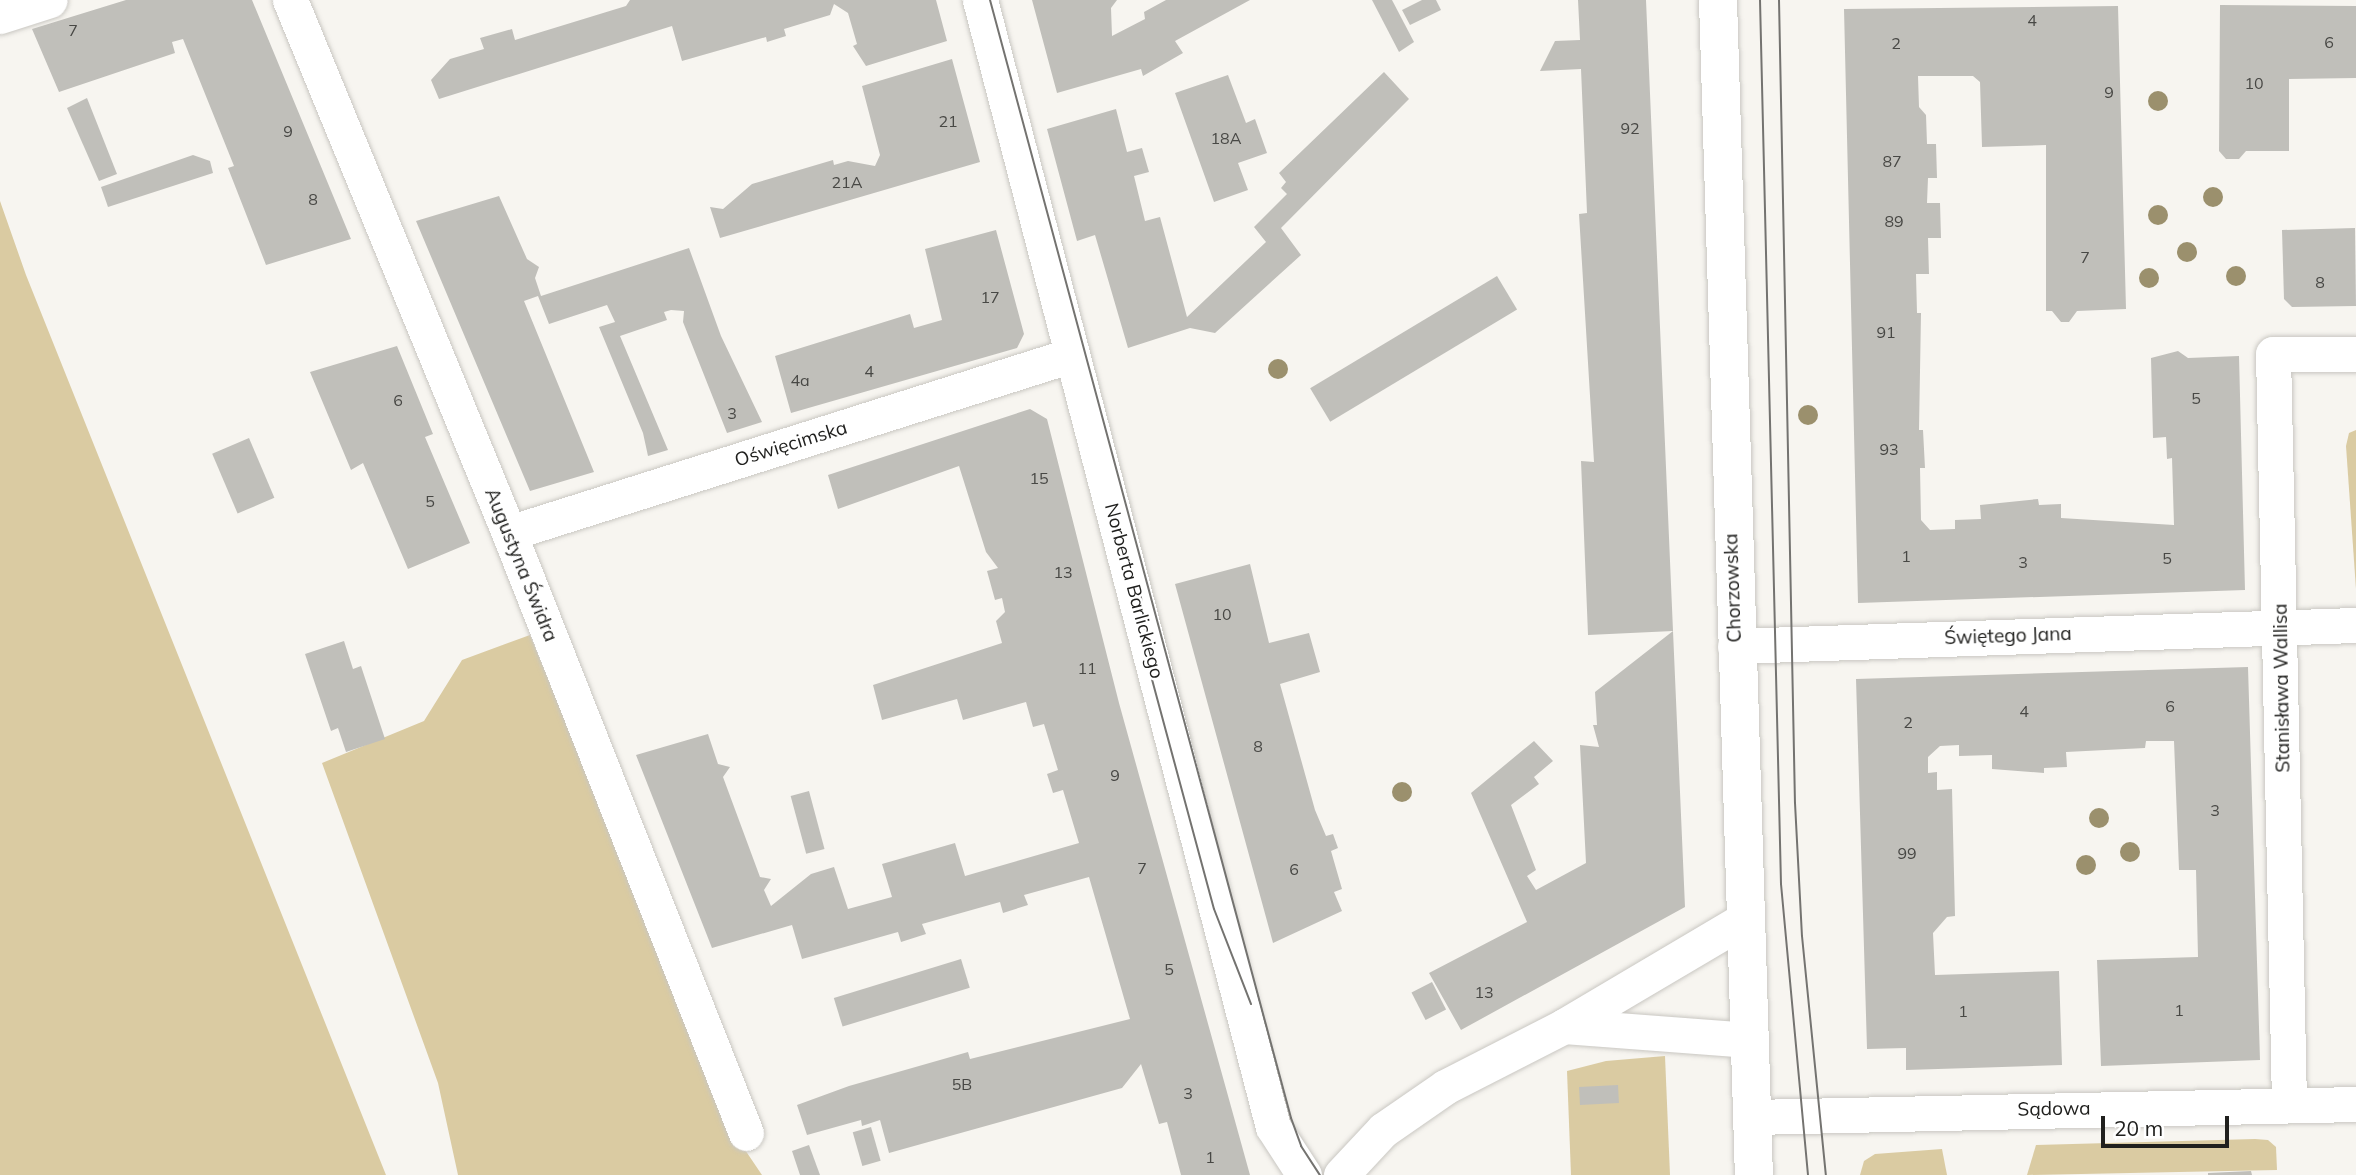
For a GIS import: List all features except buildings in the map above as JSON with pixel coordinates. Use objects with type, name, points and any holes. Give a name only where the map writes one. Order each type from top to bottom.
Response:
[{"type":"street","points":[[0,16],[50,0]]},
{"type":"street","name":"Augustyna Świdra","points":[[290,0],[509,533],[746,1133]]},
{"type":"street","name":"Norberta Barlickiego","points":[[980,0],[1273,1127],[1304,1175]]},
{"type":"street","name":"Chorzowska","points":[[1718,0],[1735,646],[1754,1175]]},
{"type":"street","name":"Stanisława Wallisa","points":[[2289,1104],[2281,626],[2273,354],[2356,354]]},
{"type":"street","name":"Oświęcimska","points":[[509,533],[1072,355]]},
{"type":"street","points":[[2281,626],[2356,625]]},
{"type":"street","name":"Świętego Jana","points":[[1735,646],[2281,626]]},
{"type":"street","points":[[1341,1175],[1383,1130],[1445,1087],[1564,1026],[1745,919]]},
{"type":"street","points":[[1564,1026],[1749,1040]]},
{"type":"street","name":"Sądowa","points":[[1752,1117],[2356,1104]]},
{"type":"shaded area","points":[[0,201],[26,275],[386,1175],[0,1175]]},
{"type":"shaded area","points":[[2356,430],[2356,589],[2346,446],[2349,433]]},
{"type":"shaded area","points":[[530,635],[737,1138],[762,1175],[458,1175],[438,1083],[322,763],[424,721],[462,660]]},
{"type":"shaded area","points":[[1665,1056],[1670,1175],[1571,1175],[1567,1071],[1606,1061]]},
{"type":"shaded area","points":[[2268,1140],[2276,1147],[2277,1170],[2027,1175],[2036,1145]]},
{"type":"shaded area","points":[[1942,1149],[1947,1175],[1860,1175],[1864,1161],[1875,1154]]},
{"type":"tram line","points":[[990,0],[1291,1118],[1301,1146],[1320,1175]]},
{"type":"tram line","points":[[1760,0],[1781,884],[1808,1175]]},
{"type":"tram line","points":[[1779,0],[1795,803],[1802,936],[1826,1175]]},
{"type":"tram line","points":[[1140,589],[1150,672],[1214,909],[1251,1004]]}]
